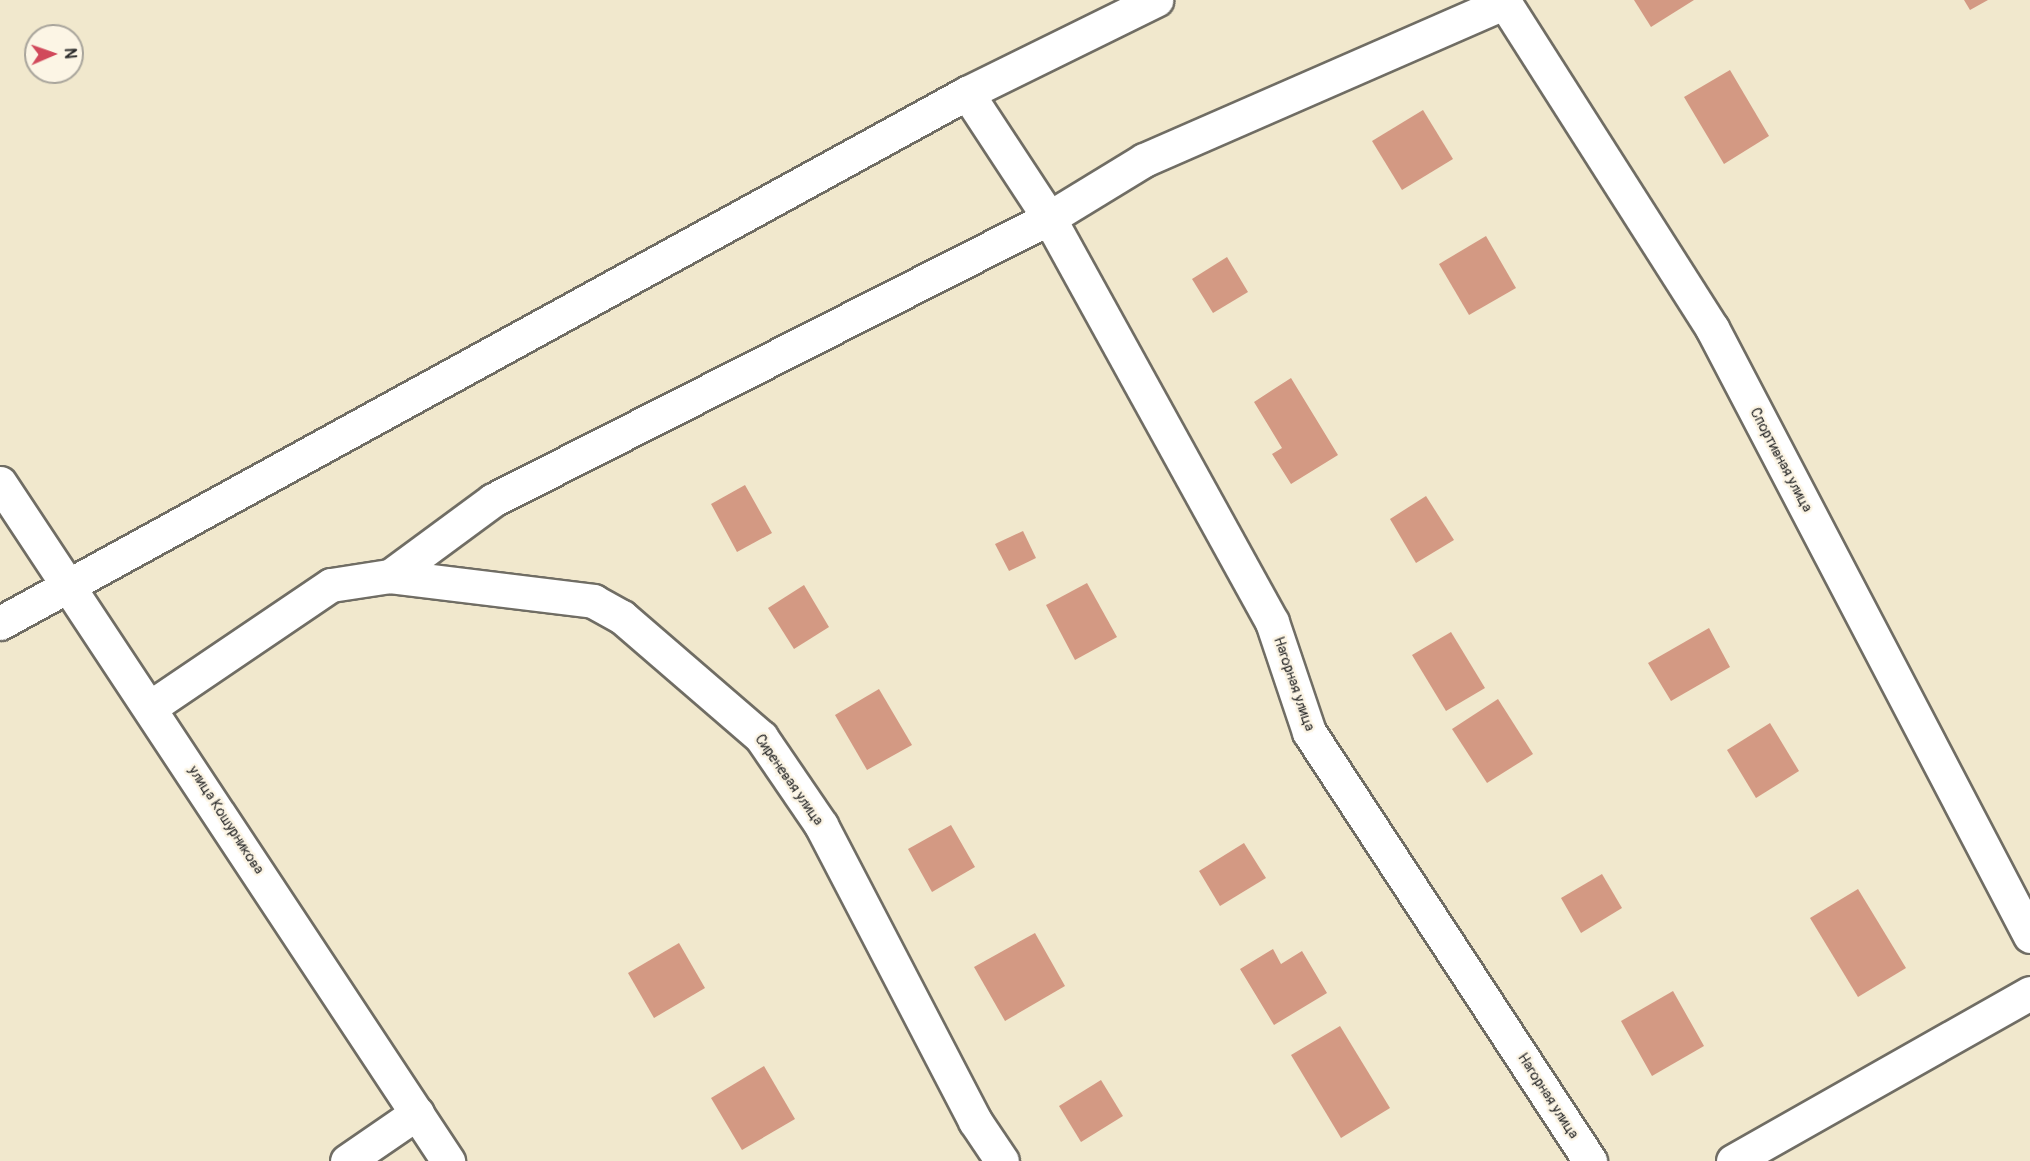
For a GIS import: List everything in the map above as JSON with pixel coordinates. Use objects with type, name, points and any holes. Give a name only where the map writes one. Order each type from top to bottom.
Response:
[{"type":"street","points":[[0,623],[967,93],[1156,0]]},
{"type":"street","points":[[152,706],[331,585],[390,576],[493,500],[1049,218],[1144,160],[1504,1]]},
{"type":"street","name":"Спортивная улица","points":[[1504,1],[1712,327],[2030,936]]},
{"type":"street","name":"Нагорная улица","points":[[967,93],[1049,218],[1272,622],[1309,732],[1590,1161]]},
{"type":"street","name":"улица Кошурникова","points":[[0,483],[152,706],[448,1161]]},
{"type":"street","name":"Сиреневая улица","points":[[390,576],[593,601],[622,617],[761,736],[821,825],[975,1121],[1002,1161]]},
{"type":"street","points":[[1733,1161],[2030,993]]},
{"type":"street","points":[[346,1161],[417,1113]]},
{"type":"building","points":[[1634,0],[1694,0],[1651,27]]},
{"type":"building","points":[[1964,0],[1988,0],[1970,10]]},
{"type":"building","points":[[1730,70],[1769,136],[1724,164],[1684,97]]},
{"type":"building","points":[[1423,110],[1453,159],[1402,190],[1372,141]]},
{"type":"building","points":[[1486,236],[1516,288],[1469,315],[1439,264]]},
{"type":"building","points":[[1227,257],[1248,292],[1213,313],[1192,279]]},
{"type":"building","points":[[1291,378],[1338,455],[1291,484],[1272,454],[1282,448],[1254,402]]},
{"type":"building","points":[[745,485],[772,533],[737,552],[711,504]]},
{"type":"building","points":[[1426,496],[1454,540],[1416,563],[1390,519]]},
{"type":"building","points":[[1023,531],[1036,558],[1009,571],[995,544]]},
{"type":"building","points":[[1087,583],[1117,637],[1075,660],[1046,605]]},
{"type":"building","points":[[804,585],[829,627],[794,649],[768,608]]},
{"type":"building","points":[[1709,628],[1730,667],[1671,701],[1648,663]]},
{"type":"building","points":[[1451,632],[1485,688],[1446,711],[1412,655]]},
{"type":"building","points":[[879,689],[912,745],[867,770],[835,715]]},
{"type":"building","points":[[1498,699],[1533,754],[1487,783],[1452,729]]},
{"type":"building","points":[[1770,723],[1799,771],[1756,798],[1727,750]]},
{"type":"building","points":[[951,825],[975,867],[932,892],[908,849]]},
{"type":"building","points":[[1244,843],[1266,878],[1220,906],[1199,871]]},
{"type":"building","points":[[1602,874],[1622,908],[1581,933],[1561,898]]},
{"type":"building","points":[[1858,889],[1906,968],[1858,997],[1810,918]]},
{"type":"building","points":[[1035,933],[1065,986],[1005,1021],[974,967]]},
{"type":"building","points":[[679,943],[705,988],[654,1018],[628,973]]},
{"type":"building","points":[[1273,949],[1281,964],[1302,951],[1327,993],[1274,1025],[1240,969]]},
{"type":"building","points":[[1673,991],[1704,1046],[1652,1076],[1621,1021]]},
{"type":"building","points":[[1340,1026],[1390,1108],[1341,1138],[1291,1055]]},
{"type":"building","points":[[764,1066],[795,1119],[742,1150],[711,1098]]},
{"type":"building","points":[[1101,1080],[1123,1116],[1081,1142],[1059,1106]]}]
